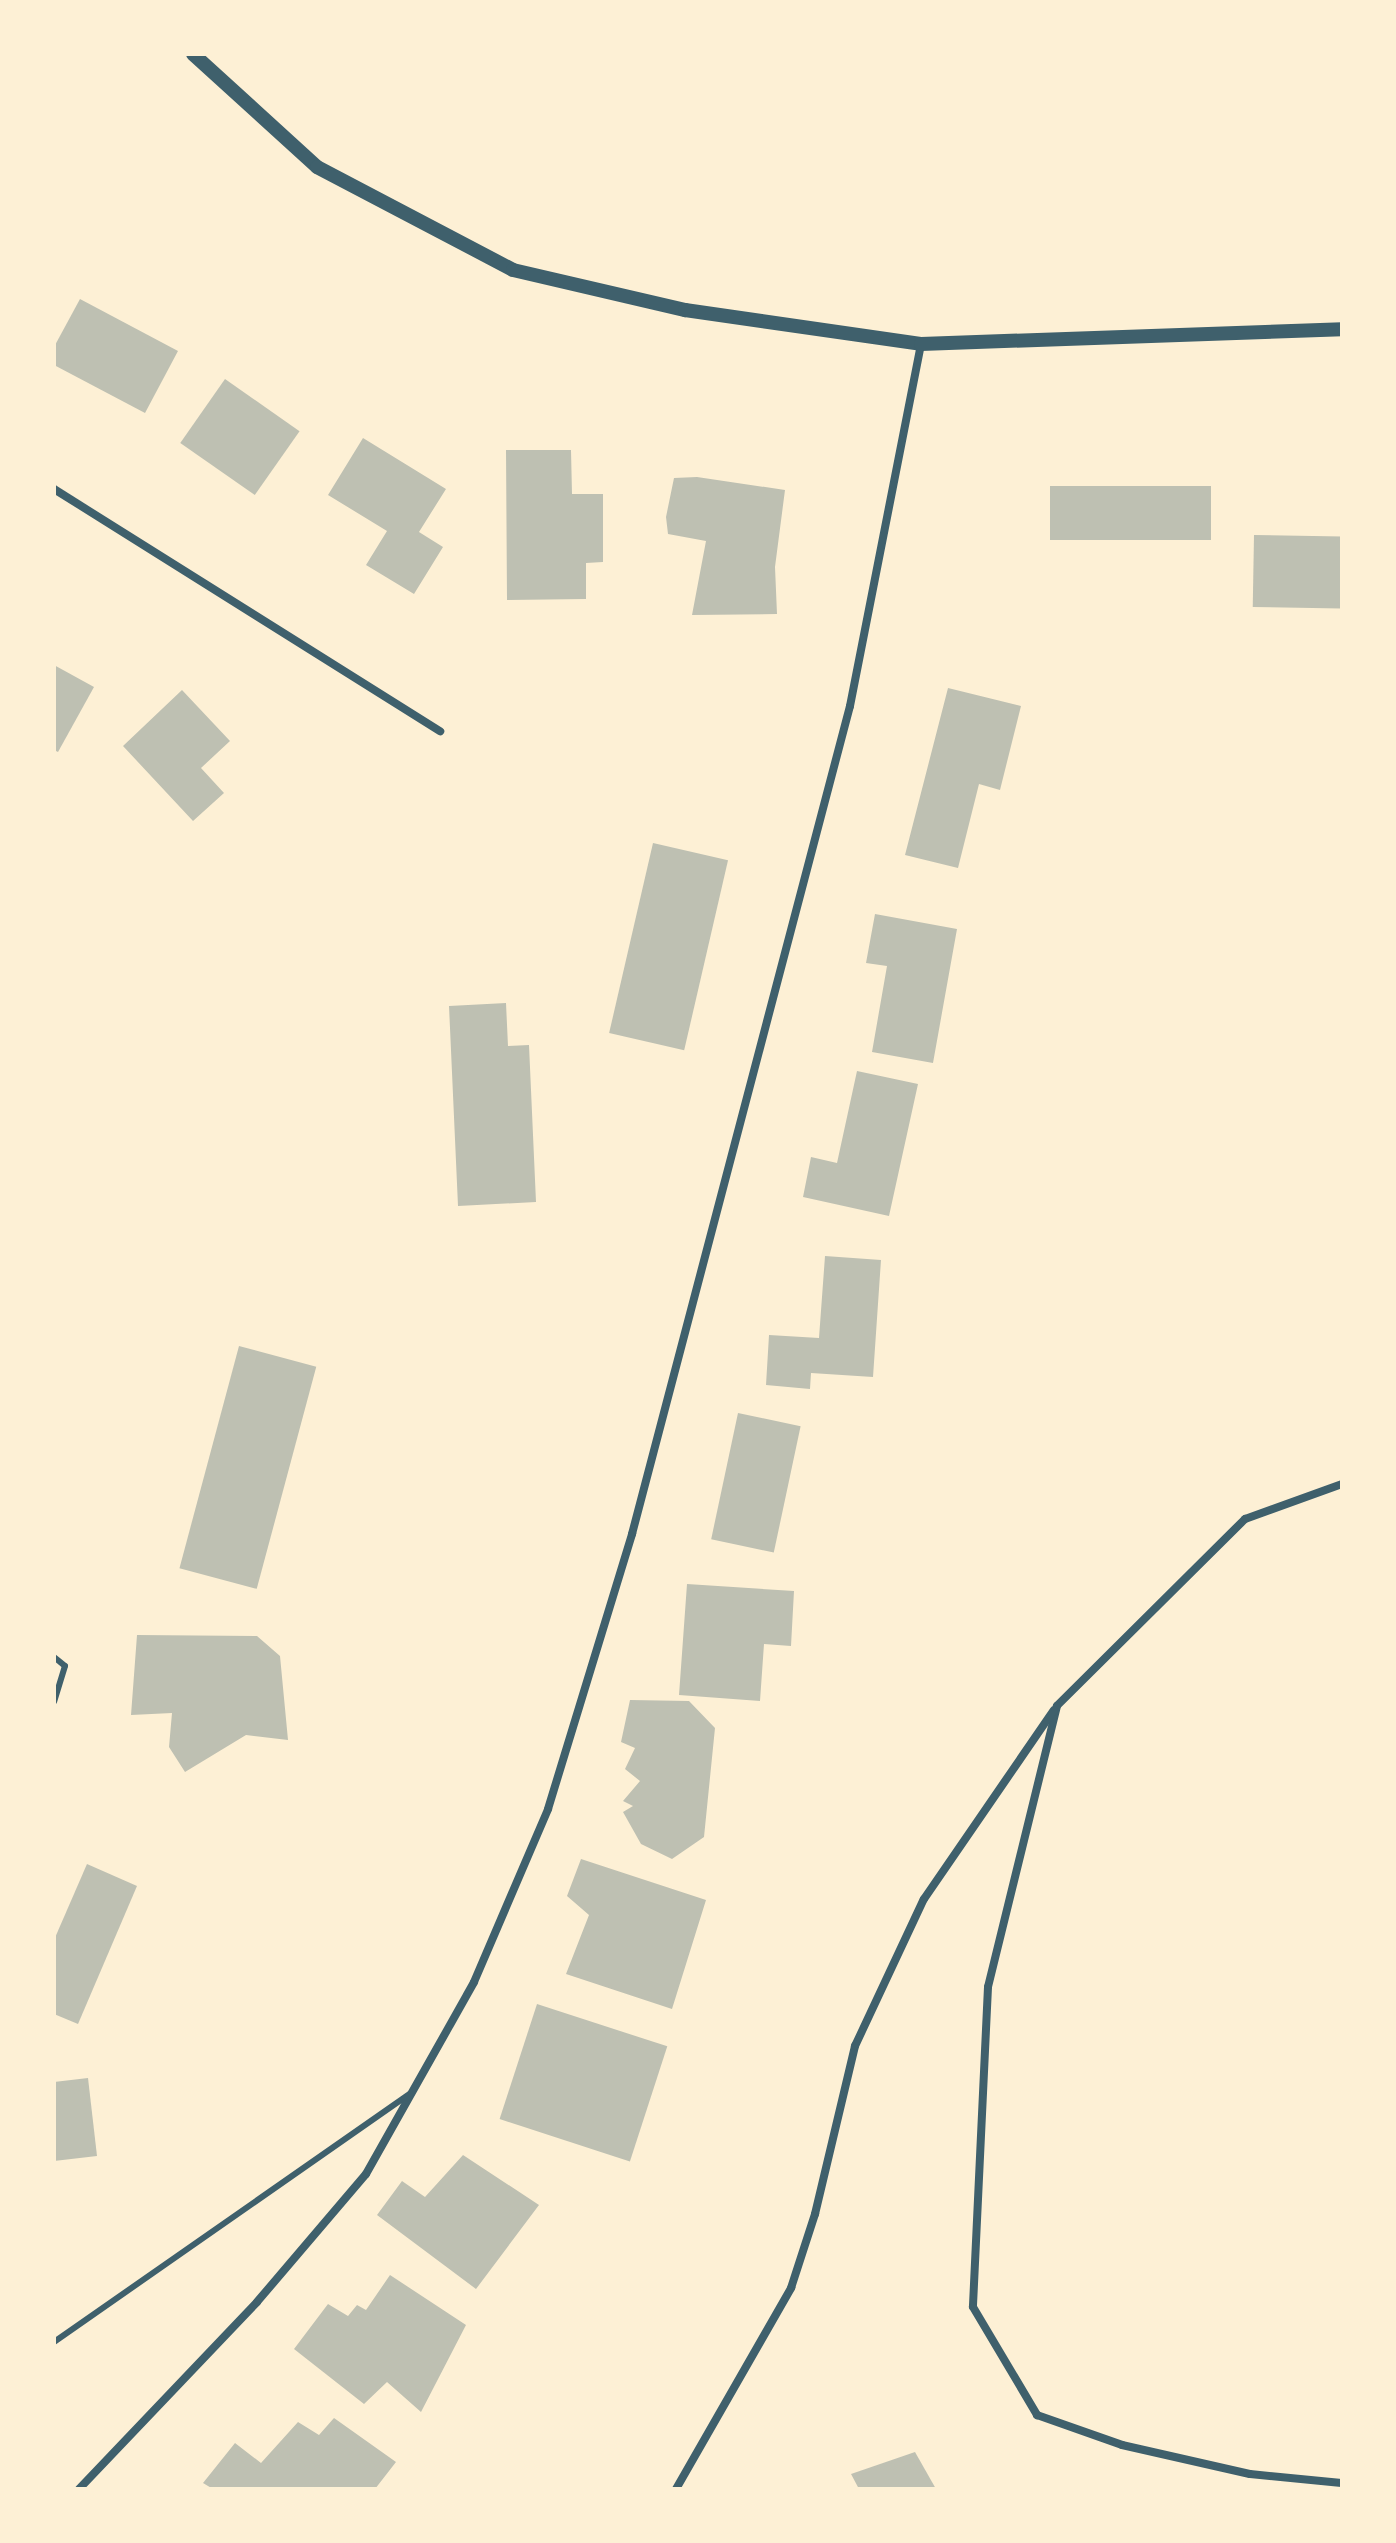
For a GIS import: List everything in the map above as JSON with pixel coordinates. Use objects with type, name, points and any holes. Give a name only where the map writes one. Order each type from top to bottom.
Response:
[{"type":"street","points":[[193,54],[317,167],[513,270],[685,310],[921,344],[1342,329]]},
{"type":"street","points":[[79,2489],[257,2302],[366,2174],[474,1982],[548,1809],[632,1534],[850,706],[921,344]]},
{"type":"street","points":[[54,489],[440,731]]},
{"type":"street","points":[[676,2489],[791,2288],[815,2214],[855,2046],[924,1899],[1057,1706],[1245,1519],[1342,1484]]},
{"type":"street","points":[[1057,1706],[988,1987],[973,2307],[1037,2415],[1122,2445],[1250,2474],[1342,2483]]},
{"type":"lane","points":[[54,1657],[65,1666],[54,1701]]},
{"type":"lane","points":[[54,2342],[412,2092]]},
{"type":"building","points":[[80,299],[178,351],[145,413],[54,365],[54,347]]},
{"type":"building","points":[[225,379],[300,431],[255,495],[180,443]]},
{"type":"building","points":[[363,438],[446,489],[419,532],[443,547],[414,594],[366,565],[387,531],[328,495]]},
{"type":"building","points":[[506,450],[571,450],[572,494],[603,494],[603,562],[586,563],[586,599],[507,600]]},
{"type":"building","points":[[697,477],[785,490],[775,567],[777,614],[692,615],[706,541],[668,534],[666,517],[674,478]]},
{"type":"building","points":[[1050,486],[1211,486],[1211,540],[1050,540]]},
{"type":"building","points":[[1254,535],[1342,537],[1341,609],[1253,607]]},
{"type":"building","points":[[54,665],[94,687],[58,752],[54,750]]},
{"type":"building","points":[[948,688],[1021,706],[1000,790],[979,784],[958,868],[905,855]]},
{"type":"building","points":[[182,690],[230,741],[201,768],[224,793],[193,821],[123,746]]},
{"type":"building","points":[[653,843],[728,860],[684,1050],[609,1033]]},
{"type":"building","points":[[875,914],[957,929],[933,1063],[872,1052],[887,966],[866,963]]},
{"type":"building","points":[[506,1003],[508,1046],[529,1045],[536,1202],[458,1206],[449,1006]]},
{"type":"building","points":[[857,1071],[918,1084],[889,1216],[803,1197],[811,1157],[837,1163]]},
{"type":"building","points":[[825,1256],[881,1260],[873,1377],[811,1373],[810,1389],[766,1385],[769,1335],[819,1338]]},
{"type":"building","points":[[239,1346],[316,1367],[257,1589],[179,1568]]},
{"type":"building","points":[[738,1413],[801,1426],[774,1552],[711,1539]]},
{"type":"building","points":[[687,1584],[794,1591],[791,1646],[764,1644],[760,1701],[679,1695]]},
{"type":"building","points":[[137,1635],[257,1636],[280,1656],[288,1740],[246,1735],[185,1772],[169,1747],[172,1713],[131,1715]]},
{"type":"building","points":[[630,1700],[689,1701],[715,1728],[704,1837],[672,1859],[641,1844],[623,1812],[633,1806],[623,1801],[640,1781],[625,1769],[635,1748],[621,1742]]},
{"type":"building","points":[[581,1859],[706,1900],[672,2009],[566,1974],[589,1915],[567,1896]]},
{"type":"building","points":[[87,1864],[137,1886],[78,2024],[54,2014],[54,1940]]},
{"type":"building","points":[[537,2004],[667,2046],[630,2161],[500,2119]]},
{"type":"building","points":[[88,2078],[97,2156],[54,2161],[54,2082]]},
{"type":"building","points":[[463,2155],[539,2205],[476,2289],[377,2215],[402,2181],[425,2197]]},
{"type":"building","points":[[390,2275],[466,2325],[421,2412],[387,2382],[364,2404],[294,2349],[328,2304],[348,2316],[357,2305],[366,2310]]},
{"type":"building","points":[[334,2418],[396,2462],[375,2489],[213,2489],[203,2483],[235,2443],[261,2463],[298,2422],[319,2435]]},
{"type":"building","points":[[915,2452],[936,2489],[859,2489],[851,2474]]}]
